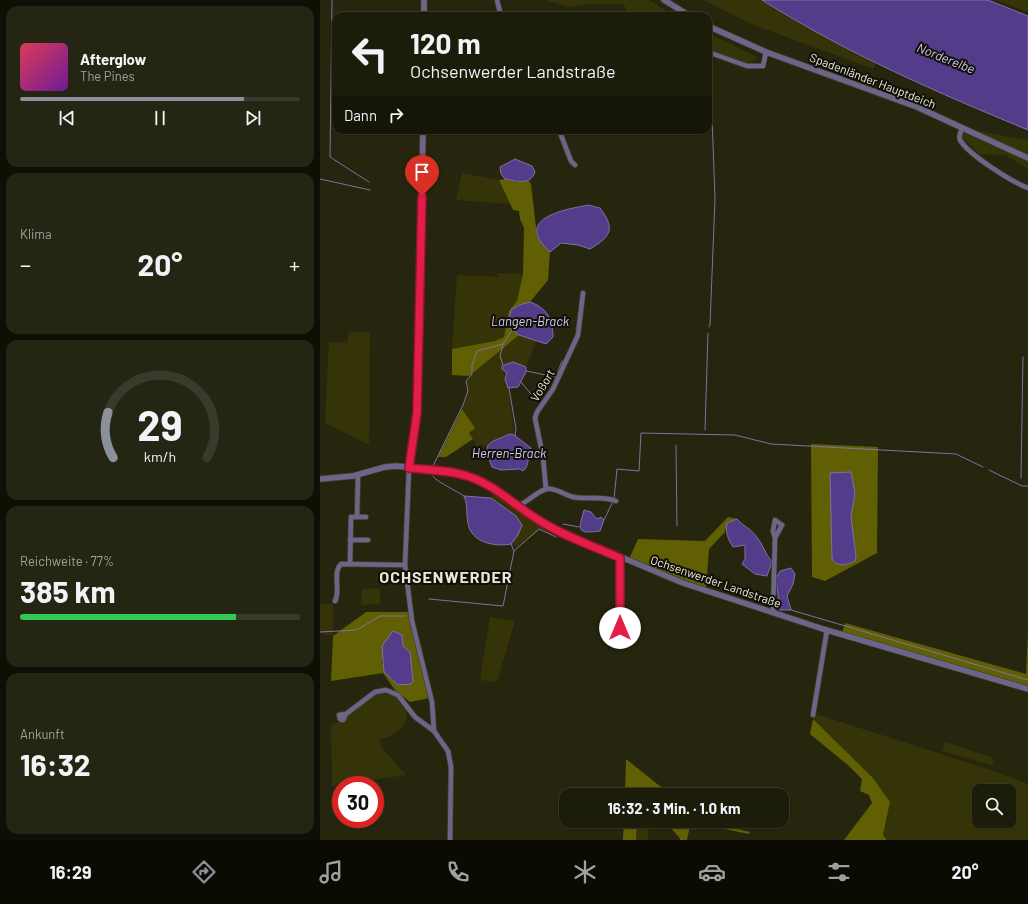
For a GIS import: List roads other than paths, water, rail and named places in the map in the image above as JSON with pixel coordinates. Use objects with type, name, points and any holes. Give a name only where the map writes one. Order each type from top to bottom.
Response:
[{"type":"street","points":[[424,0],[424,12]]},
{"type":"street","points":[[497,0],[500,12]]},
{"type":"street","points":[[664,0],[684,12]]},
{"type":"street","name":"Spadenländer Hauptdeich","points":[[712,28],[766,52],[917,107],[1028,158]]},
{"type":"street","points":[[712,53],[747,66],[763,66],[766,52]]},
{"type":"street","points":[[962,128],[959,136],[960,140],[1002,175],[1028,188]]},
{"type":"street","points":[[423,134],[418,388],[416,419],[409,468],[405,565],[412,621],[432,702],[434,731]]},
{"type":"street","points":[[561,134],[571,161],[575,165]]},
{"type":"street","name":"Voßort","points":[[546,489],[543,456],[535,418],[537,412],[560,376],[578,335],[583,293]]},
{"type":"street","name":"Ochsenwerder Landstraße","points":[[320,479],[358,475],[385,467],[397,466],[450,472],[470,477],[495,488],[552,528],[620,558],[683,583],[826,630],[1028,689]]},
{"type":"street","points":[[358,475],[358,517]]},
{"type":"street","points":[[520,506],[546,489],[554,489],[572,497],[603,497],[616,501]]},
{"type":"street","points":[[350,564],[350,516],[366,517]]},
{"type":"street","points":[[773,613],[775,538]]},
{"type":"street","points":[[350,540],[368,540]]},
{"type":"street","points":[[620,558],[620,628]]},
{"type":"street","points":[[335,601],[337,594],[338,569],[341,564],[405,565]]},
{"type":"street","points":[[813,715],[826,630]]},
{"type":"street","points":[[346,714],[375,692],[386,690],[398,695],[415,717],[434,731],[448,751],[451,766],[450,840]]},
{"type":"water","name":"Norderelbe","points":[[762,0],[988,0],[1028,16],[1028,130],[892,71],[826,37]]},
{"type":"water","points":[[515,159],[532,166],[535,172],[530,179],[523,182],[514,181],[505,179],[501,174],[500,167]]},
{"type":"water","points":[[588,205],[600,208],[605,215],[609,226],[607,236],[590,249],[578,245],[561,243],[550,252],[540,241],[537,231],[539,224],[545,218],[555,213]]},
{"type":"water","name":"Langen-Brack","points":[[530,302],[541,307],[545,311],[552,325],[553,337],[546,344],[519,335],[510,328],[509,319],[511,310],[519,305]]},
{"type":"water","points":[[513,362],[526,367],[526,372],[518,387],[508,388],[505,379],[507,373],[502,369],[502,366]]},
{"type":"water","name":"Herren-Brack","points":[[510,434],[514,435],[531,448],[528,464],[523,471],[520,469],[501,470],[492,467],[489,459],[487,448],[489,444]]},
{"type":"water","points":[[851,472],[855,493],[851,517],[856,556],[855,561],[840,565],[832,559],[830,473]]},
{"type":"water","points":[[464,496],[491,498],[516,516],[522,525],[518,535],[511,544],[491,544],[474,535],[470,530],[468,523]]},
{"type":"water","points":[[584,510],[591,512],[597,519],[601,517],[604,520],[600,531],[587,532],[581,530],[580,527]]},
{"type":"water","points":[[737,519],[754,534],[772,562],[767,576],[755,574],[742,564],[745,559],[745,545],[733,547],[727,535],[726,526],[727,523]]},
{"type":"water","points":[[791,568],[795,574],[793,584],[787,596],[791,610],[780,610],[776,579],[780,571]]},
{"type":"water","points":[[393,631],[402,635],[403,646],[410,652],[413,681],[411,684],[398,685],[384,672],[382,646]]},
{"type":"waterway","points":[[332,0],[330,157],[369,182]]},
{"type":"waterway","points":[[709,327],[715,199],[712,117]]},
{"type":"waterway","points":[[320,179],[370,190]]},
{"type":"waterway","points":[[433,466],[463,405],[468,391],[466,381],[472,374],[472,365],[477,351],[503,344],[512,330]]},
{"type":"waterway","points":[[705,430],[708,333]]},
{"type":"waterway","points":[[503,345],[500,356],[503,365]]},
{"type":"waterway","points":[[1021,478],[1023,357]]},
{"type":"waterway","points":[[526,371],[556,377],[562,361]]},
{"type":"waterway","points":[[521,382],[531,394]]},
{"type":"waterway","points":[[509,388],[516,429],[515,436]]},
{"type":"waterway","points":[[614,499],[617,469],[639,471],[641,433],[735,435],[771,444],[956,454],[983,467]]},
{"type":"waterway","points":[[676,445],[677,526]]},
{"type":"waterway","points":[[989,470],[1022,486],[1028,486]]},
{"type":"waterway","points":[[433,476],[464,496]]},
{"type":"waterway","points":[[604,520],[613,501]]},
{"type":"waterway","points":[[563,524],[579,527]]},
{"type":"waterway","points":[[511,544],[514,551],[539,529],[556,537]]},
{"type":"waterway","points":[[429,599],[503,606],[514,551]]},
{"type":"waterway","points":[[791,610],[1028,680]]},
{"type":"waterway","points":[[320,632],[357,630],[380,616],[405,616]]},
{"type":"district","name":"OCHSENWERDER","points":[[446,576]]}]
